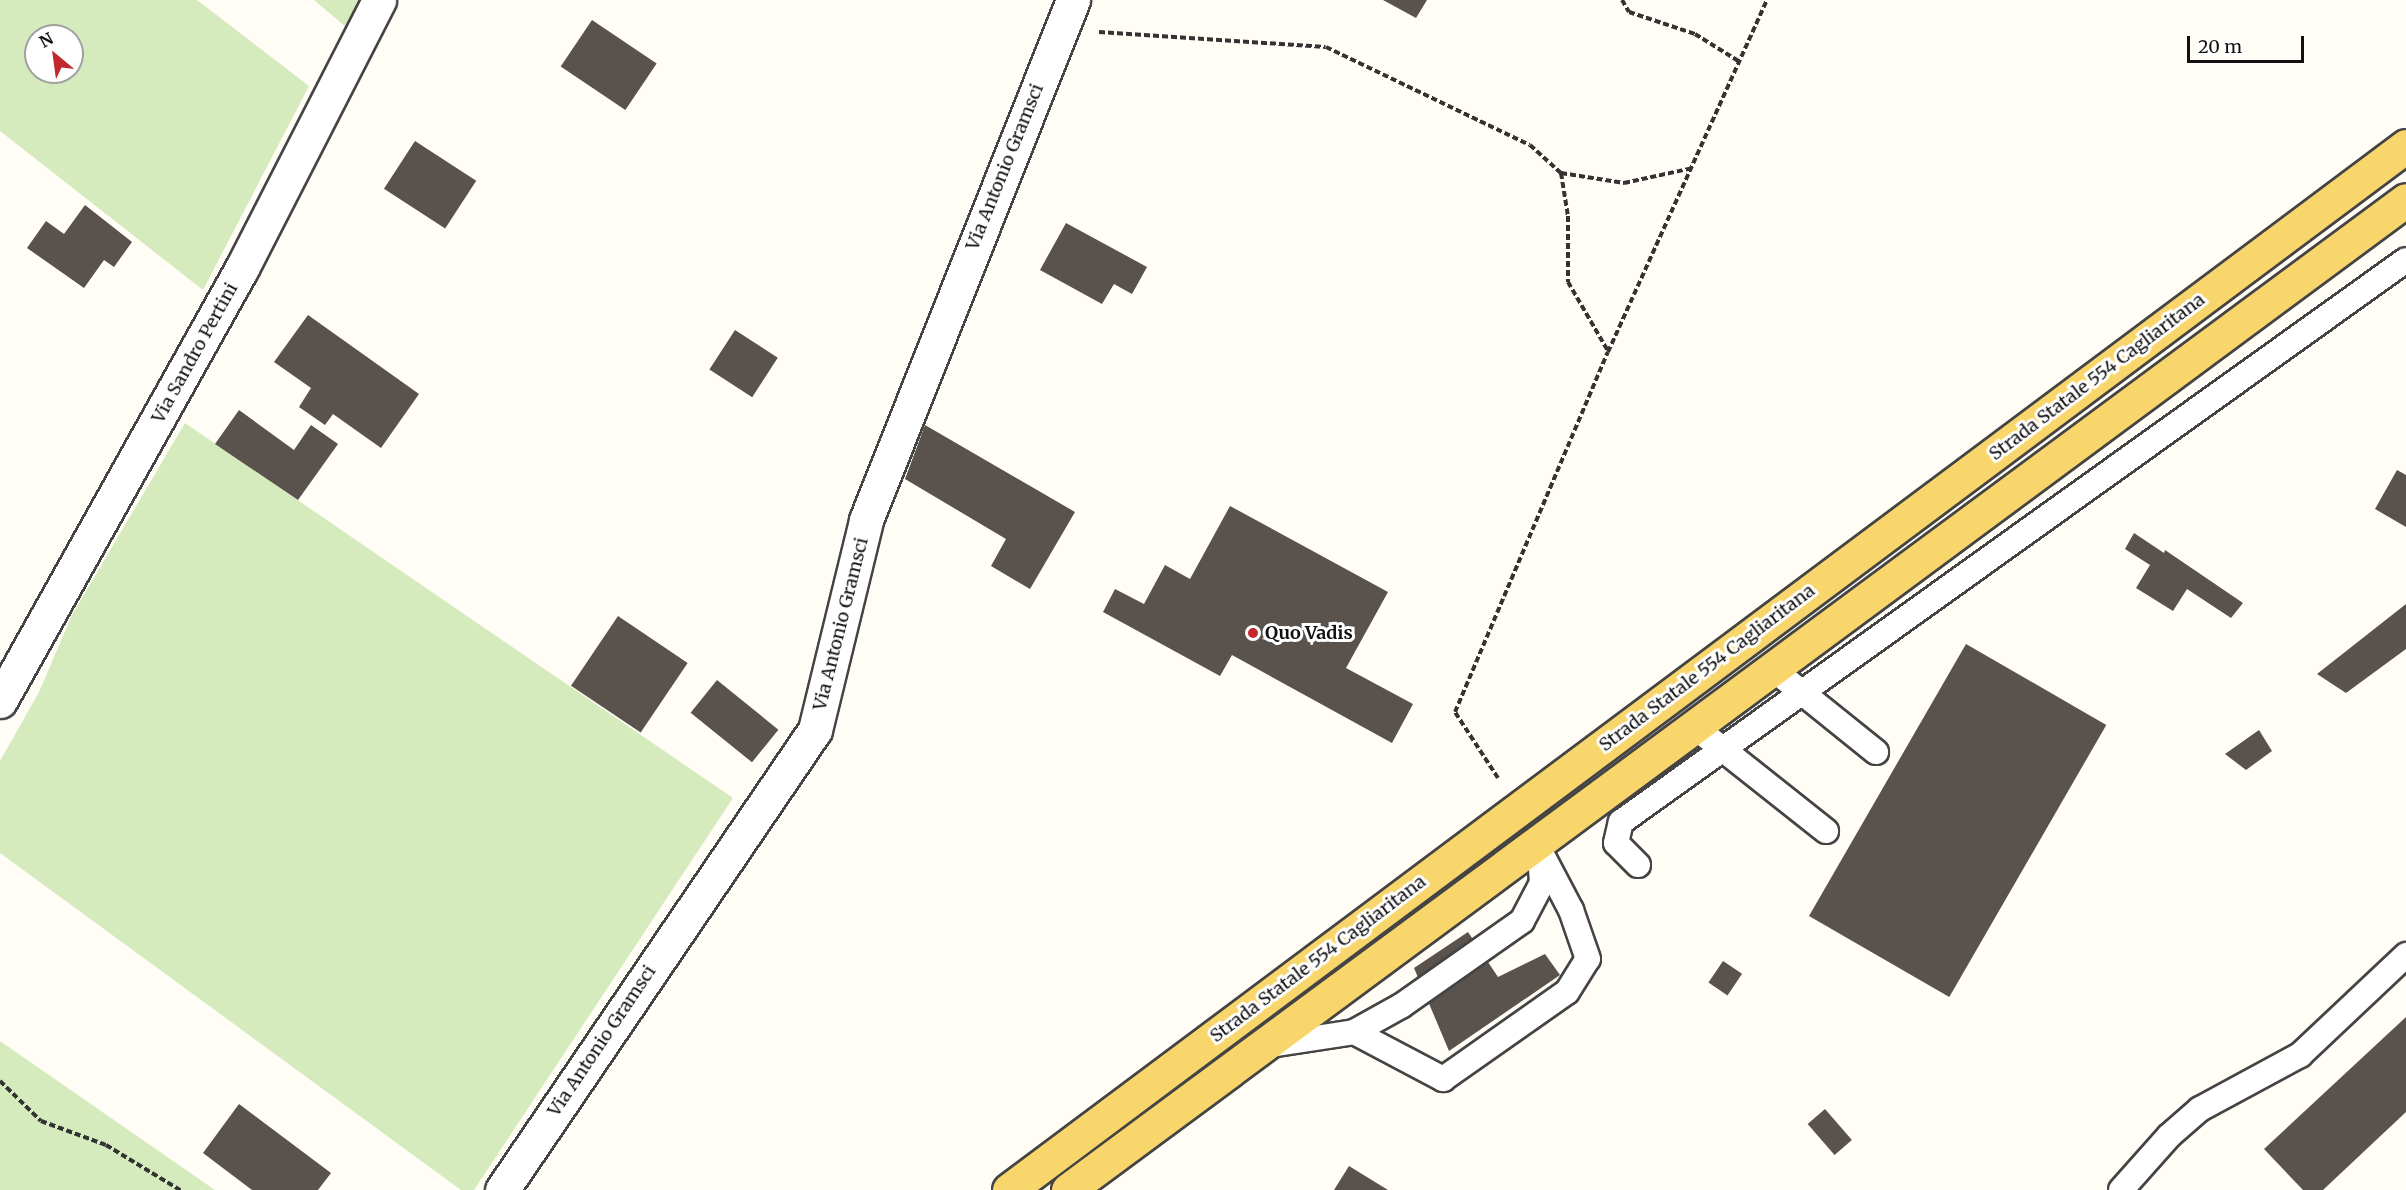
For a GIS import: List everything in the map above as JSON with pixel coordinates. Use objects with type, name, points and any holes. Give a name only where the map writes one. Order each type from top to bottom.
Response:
[{"type":"main road","name":"Strada Statale 554 Cagliaritana","points":[[1009,1190],[2406,146]]},
{"type":"main road","name":"Strada Statale 554 Cagliaritana","points":[[1068,1190],[1541,846],[2406,200]]},
{"type":"street","name":"Via Sandro Pertini","points":[[0,701],[242,268],[378,0]]},
{"type":"street","name":"Via Antonio Gramsci","points":[[502,1190],[815,730],[867,520],[1059,30],[1073,0]]},
{"type":"lane","points":[[1638,866],[1616,843],[1621,822],[1804,694],[2406,260]]},
{"type":"lane","points":[[1774,670],[1876,752]]},
{"type":"lane","points":[[1696,728],[1826,831]]},
{"type":"lane","points":[[1354,1032],[1443,1078],[1567,992],[1588,959],[1570,910],[1541,846]]},
{"type":"lane","points":[[1264,1046],[1354,1032],[1401,1006],[1522,921],[1542,883],[1541,846]]},
{"type":"lane","points":[[2121,1190],[2169,1136],[2200,1109],[2300,1055],[2406,955]]},
{"type":"path","points":[[1622,0],[1629,12],[1695,34],[1740,62]]},
{"type":"path","points":[[1518,809],[1455,712],[1608,352],[1694,168],[1767,0]]},
{"type":"path","points":[[1059,30],[1326,47],[1530,145],[1561,173],[1624,183],[1694,168]]},
{"type":"path","points":[[1561,173],[1568,216],[1568,282],[1608,352]]},
{"type":"path","points":[[0,1081],[41,1121],[106,1145],[180,1190]]},
{"type":"green space","points":[[0,0],[197,0],[309,86],[203,290],[0,131]]},
{"type":"green space","points":[[314,0],[358,0],[347,28]]},
{"type":"green space","points":[[185,423],[733,798],[474,1190],[461,1190],[0,853],[0,761],[39,692],[72,615]]},
{"type":"green space","points":[[0,1041],[215,1190],[0,1190]]},
{"type":"building","points":[[1383,0],[1427,0],[1416,18]]},
{"type":"building","points":[[592,20],[657,64],[625,110],[561,66]]},
{"type":"building","points":[[415,141],[476,181],[445,229],[384,189]]},
{"type":"building","points":[[85,205],[132,242],[114,267],[104,260],[84,288],[27,248],[46,221],[64,234]]},
{"type":"building","points":[[1066,223],[1147,267],[1132,294],[1114,284],[1102,304],[1040,270]]},
{"type":"building","points":[[308,315],[419,394],[381,448],[333,414],[325,425],[299,407],[311,388],[274,362]]},
{"type":"building","points":[[735,330],[778,358],[752,397],[709,369]]},
{"type":"building","points":[[239,410],[294,450],[311,425],[338,444],[298,500],[215,444]]},
{"type":"building","points":[[925,425],[1075,512],[1030,589],[991,566],[1006,539],[905,479]]},
{"type":"building","points":[[2397,470],[2406,475],[2406,527],[2375,509]]},
{"type":"building","name":"Quo Vadis","points":[[1230,506],[1388,592],[1346,668],[1413,704],[1392,743],[1232,655],[1220,676],[1103,612],[1115,589],[1144,604],[1165,565],[1190,579]]},
{"type":"building","points":[[2134,533],[2164,553],[2165,550],[2243,603],[2231,618],[2187,589],[2173,611],[2136,588],[2150,565],[2125,549]]},
{"type":"building","points":[[2406,604],[2406,649],[2346,693],[2317,674]]},
{"type":"building","points":[[618,616],[688,663],[641,733],[571,686]]},
{"type":"building","points":[[1966,644],[2106,725],[1949,997],[1809,916]]},
{"type":"building","points":[[717,680],[778,730],[752,762],[691,713]]},
{"type":"building","points":[[2259,730],[2272,751],[2246,770],[2225,754]]},
{"type":"building","points":[[1468,932],[1498,977],[1545,954],[1560,975],[1449,1051],[1414,968]]},
{"type":"building","points":[[1723,961],[1742,974],[1728,995],[1708,983]]},
{"type":"building","points":[[2406,1017],[2406,1112],[2323,1190],[2303,1190],[2264,1149]]},
{"type":"building","points":[[239,1104],[331,1173],[318,1190],[252,1190],[203,1153]]},
{"type":"building","points":[[1825,1109],[1852,1140],[1835,1155],[1808,1124]]},
{"type":"building","points":[[1349,1166],[1388,1190],[1334,1190]]},
{"type":"place","name":"Quo Vadis","points":[[1253,633]]}]
